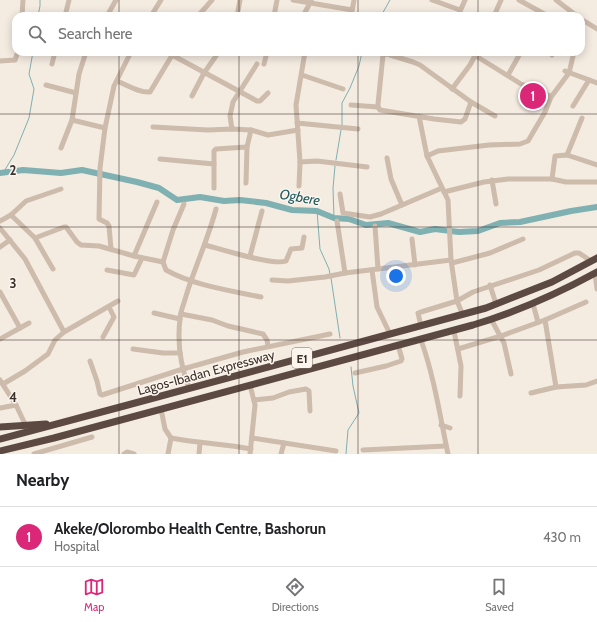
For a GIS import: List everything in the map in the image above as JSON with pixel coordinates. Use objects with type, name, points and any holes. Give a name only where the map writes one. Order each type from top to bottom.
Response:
[{"type":"highway","name":"Lagos-Ibadan Expressway","points":[[0,439],[463,314],[496,304],[552,282],[594,260]]},
{"type":"highway","name":"Lagos-Ibadan Expressway","points":[[0,451],[54,438],[491,320],[533,304],[596,272]]},
{"type":"highway","points":[[0,427],[55,424]]},
{"type":"highway","points":[[7,454],[54,438]]},
{"type":"street","points":[[22,12],[23,0]]},
{"type":"street","points":[[66,12],[70,0]]},
{"type":"street","points":[[109,12],[116,0]]},
{"type":"street","points":[[153,0],[160,2],[154,12]]},
{"type":"street","points":[[202,12],[212,0]]},
{"type":"street","points":[[238,12],[240,0]]},
{"type":"street","points":[[274,12],[276,0]]},
{"type":"street","points":[[292,0],[311,2],[348,12]]},
{"type":"street","points":[[352,12],[354,0]]},
{"type":"street","points":[[432,0],[460,10],[465,0]]},
{"type":"street","points":[[496,12],[501,0]]},
{"type":"street","points":[[519,0],[537,12]]},
{"type":"street","points":[[556,0],[572,12]]},
{"type":"street","points":[[305,12],[311,2]]},
{"type":"street","points":[[585,21],[597,28]]},
{"type":"street","points":[[0,61],[15,60],[16,56]]},
{"type":"street","points":[[52,64],[54,56]]},
{"type":"street","points":[[61,148],[72,120],[79,74],[85,56]]},
{"type":"street","points":[[111,249],[109,226],[107,222],[100,219],[100,168],[105,128],[112,92],[129,56]]},
{"type":"street","points":[[117,81],[132,88],[147,93],[150,92],[172,56]]},
{"type":"street","points":[[176,56],[204,73],[257,101],[268,93]]},
{"type":"street","points":[[192,96],[204,73],[216,56]]},
{"type":"street","points":[[264,64],[266,56]]},
{"type":"street","points":[[299,186],[300,162],[297,123],[297,96],[304,56]]},
{"type":"street","points":[[378,108],[384,56]]},
{"type":"street","points":[[392,56],[414,62],[471,102],[495,116]]},
{"type":"street","points":[[452,89],[465,73],[474,56]]},
{"type":"street","points":[[480,56],[521,84],[544,92],[551,97]]},
{"type":"street","points":[[508,75],[519,56]]},
{"type":"street","points":[[427,156],[438,151],[489,145],[524,143],[531,138],[551,97],[567,72],[573,56]]},
{"type":"street","points":[[232,129],[231,109],[233,102],[257,64]]},
{"type":"street","points":[[567,72],[597,83]]},
{"type":"street","points":[[302,75],[343,89]]},
{"type":"street","points":[[573,106],[589,80]]},
{"type":"street","points":[[46,85],[76,92]]},
{"type":"street","points":[[351,105],[461,122],[465,119],[471,102]]},
{"type":"street","points":[[419,116],[427,156],[448,200],[452,262],[457,301],[463,314]]},
{"type":"street","points":[[567,155],[582,118]]},
{"type":"street","points":[[72,120],[105,128]]},
{"type":"street","points":[[297,123],[358,129]]},
{"type":"street","points":[[153,127],[208,130],[251,130],[268,135],[298,130]]},
{"type":"street","points":[[246,183],[247,147],[251,130]]},
{"type":"street","points":[[214,188],[214,151],[216,149],[247,147]]},
{"type":"street","points":[[552,179],[554,158],[558,155],[567,155],[597,165]]},
{"type":"street","points":[[387,158],[391,179],[402,204]]},
{"type":"street","points":[[160,159],[214,164]]},
{"type":"street","points":[[300,162],[317,161],[367,167]]},
{"type":"street","points":[[340,194],[342,210],[345,214],[375,216],[402,204],[443,190],[492,180],[552,179],[566,182],[597,182]]},
{"type":"street","points":[[492,180],[496,204]]},
{"type":"street","points":[[0,221],[11,215],[20,206],[32,198],[61,189]]},
{"type":"street","points":[[134,256],[157,202]]},
{"type":"street","points":[[184,204],[170,238],[163,262],[166,270],[191,281],[261,297]]},
{"type":"street","points":[[189,388],[182,369],[180,353],[180,317],[216,209]]},
{"type":"street","points":[[250,256],[262,211]]},
{"type":"street","points":[[11,215],[35,238],[53,269]]},
{"type":"street","points":[[337,221],[345,273]]},
{"type":"street","points":[[376,226],[378,269]]},
{"type":"street","points":[[35,238],[66,227],[78,244],[99,246],[134,256],[163,262]]},
{"type":"street","points":[[0,228],[29,265],[64,332]]},
{"type":"street","points":[[205,245],[264,260],[284,262],[287,260],[291,249],[302,248],[304,237]]},
{"type":"street","points":[[412,239],[415,264]]},
{"type":"street","points":[[272,280],[288,281],[415,264],[452,262],[490,252],[523,239]]},
{"type":"street","points":[[0,247],[10,240]]},
{"type":"street","points":[[421,326],[418,313],[457,301],[490,285],[539,270],[577,253],[594,260]]},
{"type":"street","points":[[106,270],[134,275],[142,258]]},
{"type":"street","points":[[372,270],[377,307],[390,334]]},
{"type":"street","points":[[596,272],[597,289]]},
{"type":"street","points":[[490,285],[496,304]]},
{"type":"street","points":[[0,292],[20,328]]},
{"type":"street","points":[[26,426],[16,405],[1,382],[25,371],[48,354],[55,340],[64,332],[110,307],[118,301]]},
{"type":"street","points":[[458,348],[501,336],[545,320],[586,302]]},
{"type":"street","points":[[533,304],[538,322]]},
{"type":"street","points":[[103,337],[114,317],[110,307]]},
{"type":"street","points":[[154,313],[212,320],[228,326],[263,334],[267,340],[268,346]]},
{"type":"street","points":[[491,320],[504,342],[511,374]]},
{"type":"street","points":[[545,320],[556,387]]},
{"type":"street","points":[[0,339],[29,323]]},
{"type":"street","points":[[454,331],[461,366],[460,396]]},
{"type":"street","points":[[90,361],[98,381],[100,394],[102,395],[182,369],[243,352],[330,334]]},
{"type":"street","points":[[421,340],[431,370],[448,454]]},
{"type":"street","points":[[355,373],[401,361],[402,356],[398,345]]},
{"type":"street","points":[[133,350],[180,353]]},
{"type":"street","points":[[531,393],[556,387],[597,382]]},
{"type":"street","points":[[171,438],[200,443],[224,444],[251,451],[254,400],[250,385]]},
{"type":"street","points":[[254,400],[273,398],[293,391],[306,389],[309,391],[310,411]]},
{"type":"street","points":[[0,408],[16,405]]},
{"type":"street","points":[[161,409],[165,429],[171,438],[168,454]]},
{"type":"street","points":[[441,425],[450,428]]},
{"type":"street","points":[[34,454],[92,436]]},
{"type":"street","points":[[252,438],[336,450]]},
{"type":"street","points":[[199,454],[200,443]]},
{"type":"street","points":[[281,454],[284,443]]},
{"type":"street","points":[[363,450],[446,446]]},
{"type":"street","points":[[124,454],[127,452],[134,454]]},
{"type":"waterway","points":[[39,12],[40,0]]},
{"type":"waterway","points":[[383,12],[390,0]]},
{"type":"waterway","points":[[3,173],[14,155],[29,118],[34,89],[29,74],[32,56]]},
{"type":"waterway","points":[[342,125],[342,103],[359,66],[361,56]]},
{"type":"waterway","points":[[336,160],[341,130]]},
{"type":"waterway","points":[[334,218],[333,188],[335,166]]},
{"type":"waterway","name":"Ogbere","points":[[0,173],[23,170],[61,173],[82,170],[159,188],[177,200],[200,197],[224,201],[240,200],[266,203],[292,210],[317,211],[334,218],[349,219],[366,225],[388,223],[420,232],[435,229],[459,232],[478,231],[500,223],[520,222],[597,207]]},
{"type":"waterway","points":[[317,211],[320,249],[330,274]]},
{"type":"waterway","points":[[331,278],[340,338]]},
{"type":"waterway","points":[[346,454],[348,430],[359,413],[353,386],[351,367]]},
{"type":"place","name":"Akeke/Olorombo Health Centre, Bashorun","points":[[533,96]]}]
